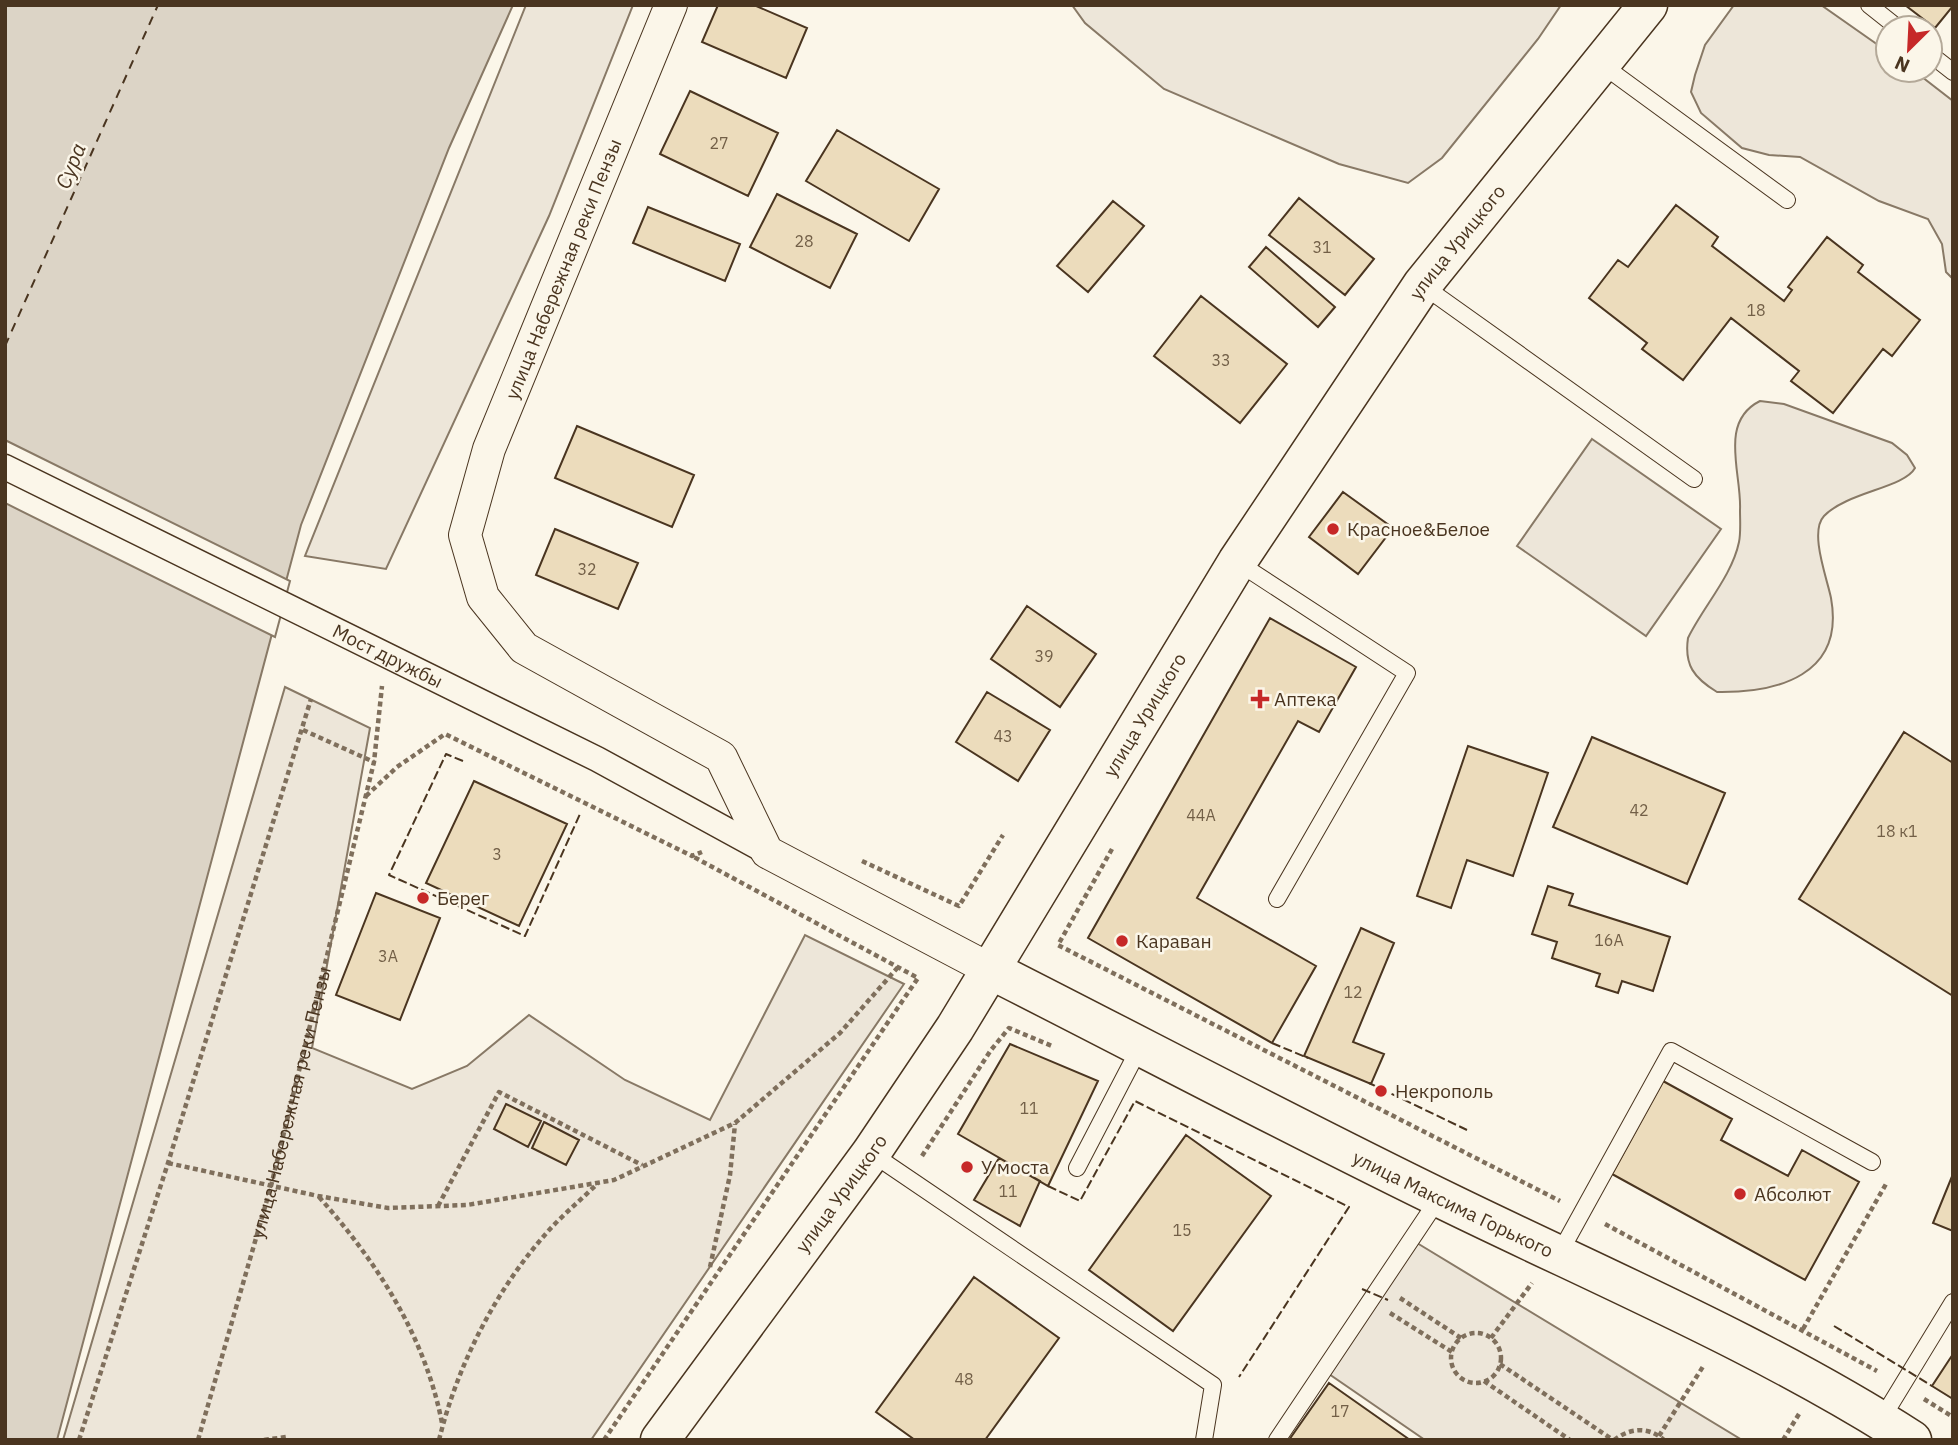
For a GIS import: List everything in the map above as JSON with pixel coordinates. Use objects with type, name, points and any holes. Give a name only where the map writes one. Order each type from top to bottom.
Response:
[{"type":"main road","name":"улица Урицкого","points":[[660,1440],[871,1153],[991,970],[1237,562],[1422,285],[1648,5]]},
{"type":"main road","name":"улица Максима Горького","points":[[991,970],[1438,1198],[1548,1265],[1718,1333],[1881,1420],[1912,1440]]},
{"type":"street","name":"улица Набережная реки Пензы","points":[[671,5],[489,449],[465,535],[483,597],[524,648],[721,757],[754,844]]},
{"type":"street","name":"Мост дружбы","points":[[5,467],[597,759],[754,844]]},
{"type":"street","points":[[754,844],[991,970]]},
{"type":"lane","points":[[1601,64],[1787,200]]},
{"type":"lane","points":[[1422,285],[1695,479]]},
{"type":"lane","points":[[1237,562],[1407,673],[1277,899]]},
{"type":"lane","points":[[1077,1168],[1140,1047]]},
{"type":"lane","points":[[1548,1265],[1583,1213],[1671,1051],[1872,1162]]},
{"type":"lane","points":[[871,1153],[1213,1385],[1204,1440]]},
{"type":"lane","points":[[1278,1440],[1438,1198]]},
{"type":"lane","points":[[1881,1420],[1953,1303]]},
{"type":"path","name":"улица Набережная реки Пензы","points":[[198,1440],[271,1186],[374,762],[386,654]]},
{"type":"path","points":[[79,1440],[312,699]]},
{"type":"path","points":[[303,730],[374,762]]},
{"type":"path","points":[[365,796],[397,767],[445,734],[692,856],[918,978],[604,1440]]},
{"type":"path","points":[[853,857],[959,906],[1003,835]]},
{"type":"path","points":[[692,856],[754,844]]},
{"type":"path","points":[[1112,849],[1058,945],[1583,1213],[1802,1329],[1953,1417]]},
{"type":"path","points":[[168,1163],[318,1196],[388,1208],[467,1205],[614,1180],[735,1123],[840,1033],[898,967]]},
{"type":"path","points":[[438,1206],[499,1092],[643,1166]]},
{"type":"path","points":[[710,1266],[730,1175],[735,1123]]},
{"type":"path","points":[[1802,1329],[1891,1174],[1872,1162]]},
{"type":"path","points":[[439,1440],[463,1363],[512,1278],[551,1228],[599,1182]]},
{"type":"path","points":[[318,1196],[355,1238],[397,1303],[421,1350],[436,1393],[443,1424]]},
{"type":"path","points":[[1491,1338],[1548,1265]]},
{"type":"path","points":[[1381,1285],[1461,1338]]},
{"type":"path","points":[[1370,1300],[1452,1352]]},
{"type":"path","points":[[1475,1333],[1491,1338],[1500,1352],[1500,1364],[1494,1374],[1484,1381],[1471,1382],[1457,1374],[1453,1368],[1452,1352],[1461,1338],[1475,1333]]},
{"type":"path","points":[[1500,1364],[1613,1440],[1635,1430],[1662,1438],[1710,1356]]},
{"type":"path","points":[[1484,1381],[1570,1440]]},
{"type":"path","points":[[1783,1440],[1806,1402]]},
{"type":"path","points":[[264,1440],[286,1437]]},
{"type":"shaded area","points":[[526,5],[633,5],[549,216],[386,569],[305,556]]},
{"type":"shaded area","points":[[1072,5],[1561,5],[1538,39],[1442,158],[1408,183],[1339,164],[1164,89],[1085,23]]},
{"type":"shaded area","points":[[1734,5],[1821,5],[1874,42],[1874,84],[1931,84],[1953,101],[1953,279],[1946,272],[1942,244],[1928,219],[1879,201],[1800,157],[1769,155],[1742,148],[1701,113],[1691,92],[1705,45]]},
{"type":"shaded area","points":[[1760,401],[1784,404],[1892,443],[1907,455],[1915,468],[1899,481],[1846,501],[1824,516],[1820,523],[1819,544],[1831,598],[1833,624],[1828,645],[1817,662],[1784,683],[1763,689],[1717,692],[1692,670],[1688,656],[1688,638],[1724,579],[1739,542],[1740,496],[1736,435],[1739,422],[1747,410]]},
{"type":"shaded area","points":[[1592,439],[1721,529],[1646,636],[1517,546]]},
{"type":"shaded area","points":[[285,687],[370,728],[312,1048],[412,1089],[467,1066],[529,1015],[625,1080],[710,1120],[805,935],[904,984],[591,1440],[63,1440]]},
{"type":"shaded area","points":[[1417,1243],[1742,1440],[1425,1440],[1329,1374]]},
{"type":"water","name":"Сура","points":[[5,5],[513,5],[449,148],[301,525],[57,1440],[5,1440]]},
{"type":"pier","points":[[5,440],[290,581],[275,637],[5,503]]},
{"type":"building","points":[[718,5],[754,5],[807,28],[786,78],[702,42]]},
{"type":"building","points":[[1905,5],[1953,5],[1944,17],[1944,14],[1917,14]]},
{"type":"building","points":[[690,91],[778,133],[748,196],[660,154]]},
{"type":"building","points":[[837,130],[939,189],[909,241],[806,181]]},
{"type":"building","points":[[777,194],[857,234],[830,288],[750,247]]},
{"type":"building","points":[[1299,198],[1374,259],[1345,295],[1269,235]]},
{"type":"building","points":[[1113,201],[1144,226],[1088,292],[1057,266]]},
{"type":"building","points":[[1676,205],[1718,237],[1712,246],[1784,301],[1792,290],[1788,287],[1827,237],[1863,265],[1858,272],[1920,320],[1892,356],[1883,349],[1833,413],[1791,381],[1799,371],[1731,318],[1683,380],[1642,349],[1647,343],[1589,298],[1618,260],[1628,267]]},
{"type":"building","points":[[648,207],[740,244],[725,281],[633,243]]},
{"type":"building","points":[[1266,247],[1335,307],[1318,327],[1249,267]]},
{"type":"building","points":[[1201,296],[1287,364],[1240,423],[1154,356]]},
{"type":"building","points":[[577,426],[694,475],[672,527],[555,478]]},
{"type":"building","points":[[1343,492],[1393,528],[1358,574],[1309,537]]},
{"type":"building","points":[[555,529],[638,563],[618,609],[536,575]]},
{"type":"building","points":[[1027,606],[1096,654],[1060,707],[991,659]]},
{"type":"building","points":[[1270,618],[1356,667],[1319,732],[1298,721],[1197,898],[1316,966],[1272,1043],[1088,938]]},
{"type":"building","points":[[987,692],[1050,730],[1018,781],[956,742]]},
{"type":"building","points":[[1904,732],[1953,763],[1953,996],[1799,899]]},
{"type":"building","points":[[1592,737],[1725,793],[1687,884],[1553,827]]},
{"type":"building","points":[[1468,746],[1548,773],[1513,876],[1467,860],[1451,908],[1417,896]]},
{"type":"building","points":[[474,781],[567,824],[519,926],[426,883]]},
{"type":"building","points":[[1548,886],[1573,894],[1569,905],[1670,937],[1653,991],[1622,981],[1618,993],[1596,986],[1600,974],[1552,958],[1557,942],[1532,934]]},
{"type":"building","points":[[376,893],[440,918],[400,1020],[336,995]]},
{"type":"building","points":[[1361,928],[1394,943],[1353,1042],[1384,1054],[1371,1084],[1304,1056]]},
{"type":"building","points":[[1010,1044],[1098,1081],[1048,1186],[958,1134]]},
{"type":"building","points":[[1663,1081],[1732,1119],[1721,1140],[1788,1176],[1802,1150],[1859,1182],[1805,1280],[1612,1174]]},
{"type":"building","points":[[506,1104],[541,1121],[528,1147],[494,1129]]},
{"type":"building","points":[[544,1122],[579,1140],[566,1165],[532,1148]]},
{"type":"building","points":[[1186,1135],[1271,1196],[1173,1331],[1089,1270]]},
{"type":"building","points":[[999,1158],[1040,1181],[1020,1226],[974,1200]]},
{"type":"building","points":[[1953,1174],[1953,1231],[1933,1223]]},
{"type":"building","points":[[974,1277],[1059,1338],[985,1440],[915,1440],[876,1412]]},
{"type":"building","points":[[1953,1354],[1953,1399],[1932,1386]]},
{"type":"building","points":[[1329,1383],[1410,1440],[1289,1440]]},
{"type":"ferry route","points":[[5,346],[158,5]]},
{"type":"fence","points":[[463,761],[446,754],[389,875],[525,936],[580,814]]},
{"type":"fence","points":[[1272,1043],[1308,1058]]},
{"type":"fence","points":[[1369,1083],[1467,1130]]},
{"type":"fence","points":[[1048,1186],[1080,1201],[1135,1101],[1349,1207],[1239,1377]]},
{"type":"fence","points":[[1362,1289],[1388,1300]]},
{"type":"fence","points":[[1834,1326],[1932,1386]]},
{"type":"place","name":"Красное&Белое","points":[[1333,529]]},
{"type":"place","name":"Аптека","points":[[1260,699]]},
{"type":"place","name":"Берег","points":[[423,898]]},
{"type":"place","name":"Караван","points":[[1122,941]]},
{"type":"place","name":"Некрополь","points":[[1381,1091]]},
{"type":"place","name":"У моста","points":[[967,1167]]},
{"type":"place","name":"Абсолют","points":[[1740,1194]]}]
